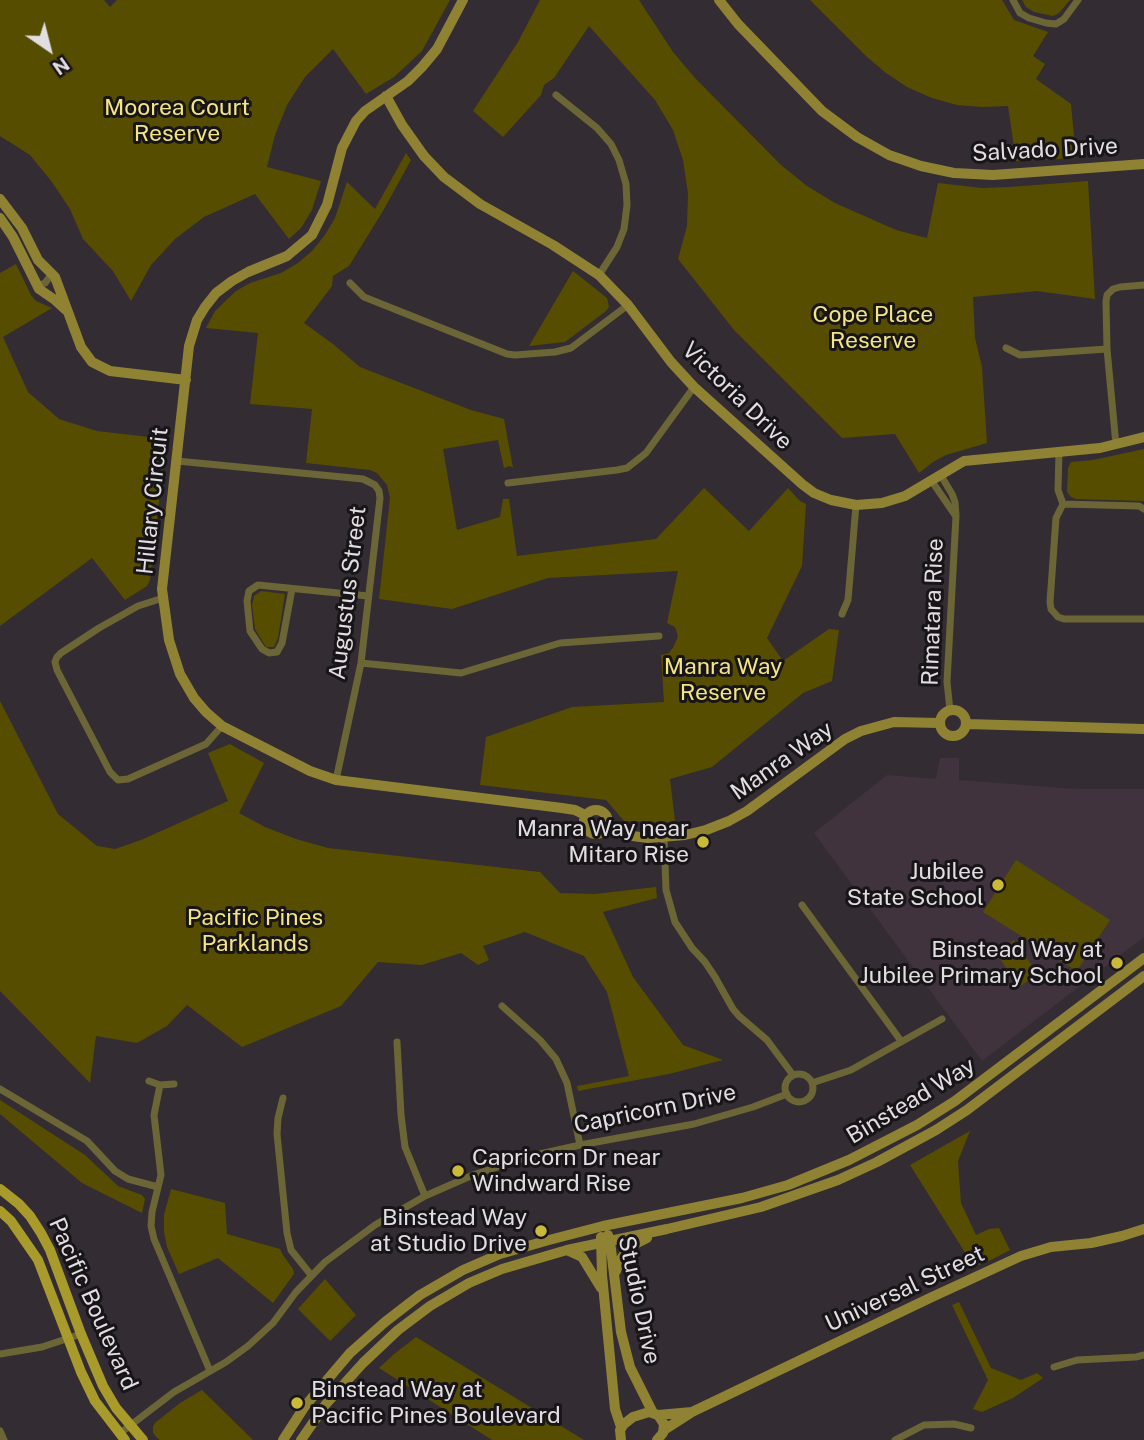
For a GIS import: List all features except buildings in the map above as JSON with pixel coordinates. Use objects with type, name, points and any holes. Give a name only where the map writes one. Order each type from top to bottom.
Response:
[{"type":"main road","name":"Pacific Boulevard","points":[[0,1189],[19,1204],[41,1233],[58,1269],[103,1386],[116,1408],[143,1440]]},
{"type":"main road","name":"Pacific Boulevard","points":[[0,1211],[26,1240],[38,1260],[81,1372],[95,1401],[122,1437]]},
{"type":"street","name":"Hillary Circuit","points":[[463,0],[438,49],[408,81],[365,111],[348,134],[327,205],[312,235],[287,256],[232,281],[216,293],[197,320],[189,346],[162,589],[169,640],[180,674],[194,698],[222,726],[310,771],[336,780],[562,808],[585,815]]},
{"type":"street","name":"Salvado Drive","points":[[719,0],[738,24],[822,110],[857,137],[889,155],[954,173],[993,175],[1144,164]]},
{"type":"street","points":[[1013,0],[1020,13],[1029,18],[1056,24],[1064,19],[1078,0]]},
{"type":"street","points":[[556,94],[597,128],[611,145],[626,184],[624,229],[617,247],[599,275]]},
{"type":"street","name":"Victoria Drive","points":[[386,96],[416,145],[444,177],[480,204],[553,245],[599,275],[628,305],[671,362],[694,387],[814,493],[856,505],[883,503],[905,496],[964,461],[1116,445],[1144,438]]},
{"type":"street","points":[[0,199],[22,228],[38,260],[58,282],[66,311],[87,356],[110,371],[186,380]]},
{"type":"street","points":[[0,218],[13,237],[37,286],[66,311]]},
{"type":"street","points":[[37,286],[46,283],[52,274]]},
{"type":"street","points":[[350,283],[364,297],[515,355],[571,348],[628,305]]},
{"type":"street","points":[[1116,445],[1107,349],[1107,295],[1113,289],[1144,285]]},
{"type":"street","points":[[1006,348],[1020,355],[1107,349]]},
{"type":"street","points":[[508,483],[627,468],[646,453],[694,387]]},
{"type":"street","points":[[1059,452],[1058,490],[1063,504],[1056,518],[1051,608],[1058,617],[1064,619],[1144,619]]},
{"type":"street","name":"Augustus Street","points":[[177,461],[363,479],[375,485],[380,498],[361,663],[336,780]]},
{"type":"street","name":"Rimatara Rise","points":[[936,477],[956,516],[947,682],[950,710]]},
{"type":"street","points":[[1063,504],[1139,506],[1144,509]]},
{"type":"street","points":[[842,614],[848,600],[856,505]]},
{"type":"street","points":[[292,589],[282,643],[277,652],[269,653],[262,649],[250,631],[247,601],[249,591],[258,585],[368,596]]},
{"type":"street","points":[[163,598],[138,606],[61,653],[55,662],[57,670],[110,772],[118,780],[128,779],[206,744],[222,726]]},
{"type":"street","points":[[361,663],[461,673],[560,643],[659,636]]},
{"type":"street","points":[[939,723],[943,715],[950,710],[962,713],[967,724]]},
{"type":"street","name":"Manra Way","points":[[606,829],[635,837],[664,837],[706,830],[747,811],[845,739],[862,730],[894,722],[939,723],[944,733],[951,737],[960,735],[967,724],[1144,729]]},
{"type":"street","points":[[593,809],[603,811],[608,819],[606,829],[599,834],[590,833],[584,827],[585,815],[593,809]]},
{"type":"street","points":[[664,837],[666,890],[675,922],[715,977],[733,1009],[767,1040],[793,1075]]},
{"type":"street","points":[[802,905],[901,1041]]},
{"type":"street","name":"Binstead Way","points":[[283,1440],[305,1406],[350,1353],[420,1296],[463,1270],[500,1254],[549,1240],[788,1185],[884,1144],[955,1101],[1144,958]]},
{"type":"street","name":"Binstead Way","points":[[301,1440],[326,1404],[398,1330],[430,1306],[469,1283],[502,1269],[567,1250],[751,1210],[804,1193],[858,1171],[907,1147],[967,1110],[1144,976]]},
{"type":"street","points":[[502,1006],[540,1040],[556,1059],[567,1083],[580,1145]]},
{"type":"street","points":[[813,1083],[851,1070],[942,1019]]},
{"type":"street","points":[[397,1042],[405,1147],[425,1196]]},
{"type":"street","points":[[793,1075],[805,1075],[813,1083]]},
{"type":"street","points":[[793,1075],[786,1084],[787,1094],[795,1101],[806,1100],[812,1093],[813,1083]]},
{"type":"street","points":[[149,1081],[160,1086],[174,1084]]},
{"type":"street","points":[[160,1086],[154,1115],[161,1175],[152,1212],[153,1239],[210,1371]]},
{"type":"street","points":[[0,1089],[87,1141],[115,1171],[128,1179],[159,1187]]},
{"type":"street","name":"Capricorn Drive","points":[[122,1437],[131,1426],[174,1392],[237,1355],[260,1336],[311,1275],[336,1252],[425,1196],[499,1165],[580,1145],[694,1124],[787,1094]]},
{"type":"street","points":[[283,1098],[277,1134],[287,1233],[291,1250],[311,1275]]},
{"type":"street","name":"Studio Drive","points":[[604,1226],[604,1295],[619,1436]]},
{"type":"street","name":"Universal Street","points":[[661,1437],[692,1412],[1021,1256],[1051,1247],[1112,1239],[1144,1229]]},
{"type":"street","points":[[614,1276],[629,1247],[637,1241],[667,1230]]},
{"type":"street","name":"Studio Drive","points":[[605,1242],[614,1276],[621,1332],[630,1367],[655,1414],[662,1420],[661,1437]]},
{"type":"street","points":[[567,1250],[582,1256],[604,1295]]},
{"type":"street","points":[[0,1354],[42,1347],[81,1334]]},
{"type":"street","points":[[1054,1367],[1077,1360],[1144,1355]]},
{"type":"street","name":"Universal Street","points":[[619,1436],[633,1417],[645,1413],[692,1412]]},
{"type":"street","points":[[895,1440],[924,1425],[954,1424],[971,1428]]},
{"type":"shaded area","name":"Jubilee State School","points":[[940,758],[959,758],[959,780],[1077,789],[1144,789],[1144,937],[982,1061],[814,833],[887,775],[936,779]]},
{"type":"green space","name":"Moorea Court Reserve","points":[[0,0],[104,0],[110,7],[117,0],[450,0],[422,51],[394,77],[366,94],[333,49],[305,77],[287,105],[275,135],[267,167],[321,181],[312,210],[301,228],[289,239],[255,194],[204,217],[175,239],[151,265],[131,301],[113,271],[83,239],[70,209],[52,182],[30,155],[0,136]]},
{"type":"green space","name":"Cope Place Reserve","points":[[540,0],[639,0],[673,52],[695,78],[781,165],[807,186],[835,203],[896,230],[927,238],[938,183],[982,188],[1088,181],[1095,299],[1037,291],[973,297],[975,338],[982,367],[987,443],[946,455],[919,473],[895,434],[842,438],[734,330],[678,259],[687,226],[688,193],[683,160],[673,130],[655,100],[589,26],[554,78],[544,85],[541,95],[503,137],[473,111],[518,42]]},
{"type":"green space","points":[[810,0],[1002,0],[1014,20],[1048,32],[1033,56],[1045,64],[1036,79],[1071,104],[1076,158],[1016,161],[1008,106],[957,105],[907,87],[867,57]]},
{"type":"green space","points":[[1022,0],[1070,0],[1053,16],[1034,12],[1026,7]]},
{"type":"green space","name":"Manra Way Reserve","points":[[406,153],[411,160],[383,211],[349,266],[333,276],[332,286],[304,323],[360,367],[471,410],[504,419],[513,468],[504,468],[498,440],[443,449],[457,530],[500,517],[503,499],[509,499],[517,556],[656,539],[704,488],[749,531],[788,488],[806,504],[802,566],[767,638],[783,661],[829,629],[839,630],[832,681],[803,693],[712,767],[670,779],[675,821],[624,821],[606,800],[480,785],[486,737],[572,707],[664,702],[661,655],[669,653],[678,636],[675,627],[667,623],[678,571],[548,578],[452,609],[379,599],[390,498],[387,485],[377,473],[370,470],[306,463],[312,409],[250,404],[258,333],[206,328],[215,311],[236,291],[250,283],[281,273],[312,251],[335,218],[347,182],[375,209]]},
{"type":"green space","points":[[16,264],[31,295],[36,301],[52,308],[3,337],[28,392],[59,419],[97,431],[166,439],[150,580],[147,586],[125,600],[92,558],[0,626],[0,273]]},
{"type":"green space","points":[[573,271],[607,298],[609,307],[565,342],[529,346]]},
{"type":"green space","points":[[1144,449],[1144,501],[1076,499],[1067,492],[1068,468],[1071,462]]},
{"type":"green space","points":[[261,591],[285,594],[274,647],[266,647],[255,629],[252,605],[254,596]]},
{"type":"green space","name":"Pacific Pines Parklands","points":[[0,701],[58,814],[97,846],[115,849],[228,801],[208,753],[230,744],[264,763],[239,813],[296,839],[328,848],[540,872],[560,893],[595,894],[656,887],[657,898],[603,912],[633,977],[683,1045],[723,1060],[669,1074],[578,1091],[577,1086],[629,1076],[607,992],[584,956],[525,932],[483,946],[489,960],[478,965],[461,953],[422,965],[378,962],[341,1006],[242,1047],[187,1005],[167,1026],[137,1043],[96,1036],[90,1083],[0,991]]},
{"type":"green space","points":[[1016,860],[1110,920],[1077,971],[983,912]]},
{"type":"green space","points":[[1014,940],[1038,974],[1019,987],[996,953]]},
{"type":"green space","points":[[0,1100],[85,1155],[118,1186],[142,1195],[145,1199],[142,1213],[82,1183],[0,1114]]},
{"type":"green space","points":[[970,1131],[958,1161],[961,1203],[976,1235],[999,1228],[1010,1250],[974,1267],[910,1165]]},
{"type":"green space","points":[[171,1189],[225,1203],[227,1234],[280,1249],[294,1274],[273,1303],[218,1258],[179,1274],[167,1247],[164,1232],[164,1215]]},
{"type":"green space","points":[[325,1279],[356,1315],[330,1341],[298,1309]]},
{"type":"green space","points":[[959,1302],[991,1368],[1021,1380],[1037,1373],[1043,1378],[1013,1398],[982,1412],[973,1409],[988,1380],[952,1305]]},
{"type":"green space","points":[[416,1337],[584,1440],[492,1440],[379,1368]]},
{"type":"green space","points":[[202,1390],[253,1440],[160,1440],[155,1436],[153,1426],[156,1422]]},
{"type":"place","name":"Manra Way near Mitaro Rise","points":[[703,842]]},
{"type":"place","name":"Jubilee State School","points":[[998,885]]},
{"type":"place","name":"Binstead Way at Jubilee Primary School","points":[[1117,963]]},
{"type":"place","name":"Capricorn Dr near Windward Rise","points":[[458,1171]]},
{"type":"place","name":"Binstead Way at Studio Drive","points":[[541,1231]]},
{"type":"place","name":"Binstead Way at Pacific Pines Boulevard","points":[[297,1403]]}]
